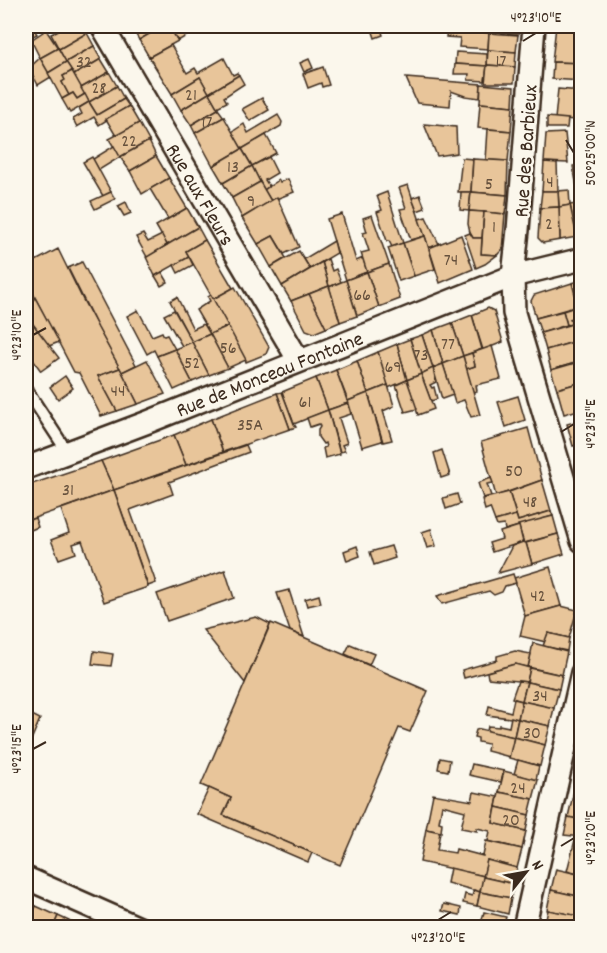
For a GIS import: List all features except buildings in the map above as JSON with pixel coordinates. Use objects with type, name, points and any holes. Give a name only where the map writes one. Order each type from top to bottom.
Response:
[{"type":"street","name":"Rue aux Fleurs","points":[[102,26],[299,361]]},
{"type":"street","name":"Rue des Barbieux","points":[[534,26],[513,276],[514,313],[582,541]]},
{"type":"street","name":"Rue de Monceau Fontaine","points":[[26,468],[513,276],[582,259]]},
{"type":"street","points":[[524,927],[582,673]]},
{"type":"street","points":[[26,878],[139,927]]},
{"type":"lane","points":[[26,389],[68,453]]}]
